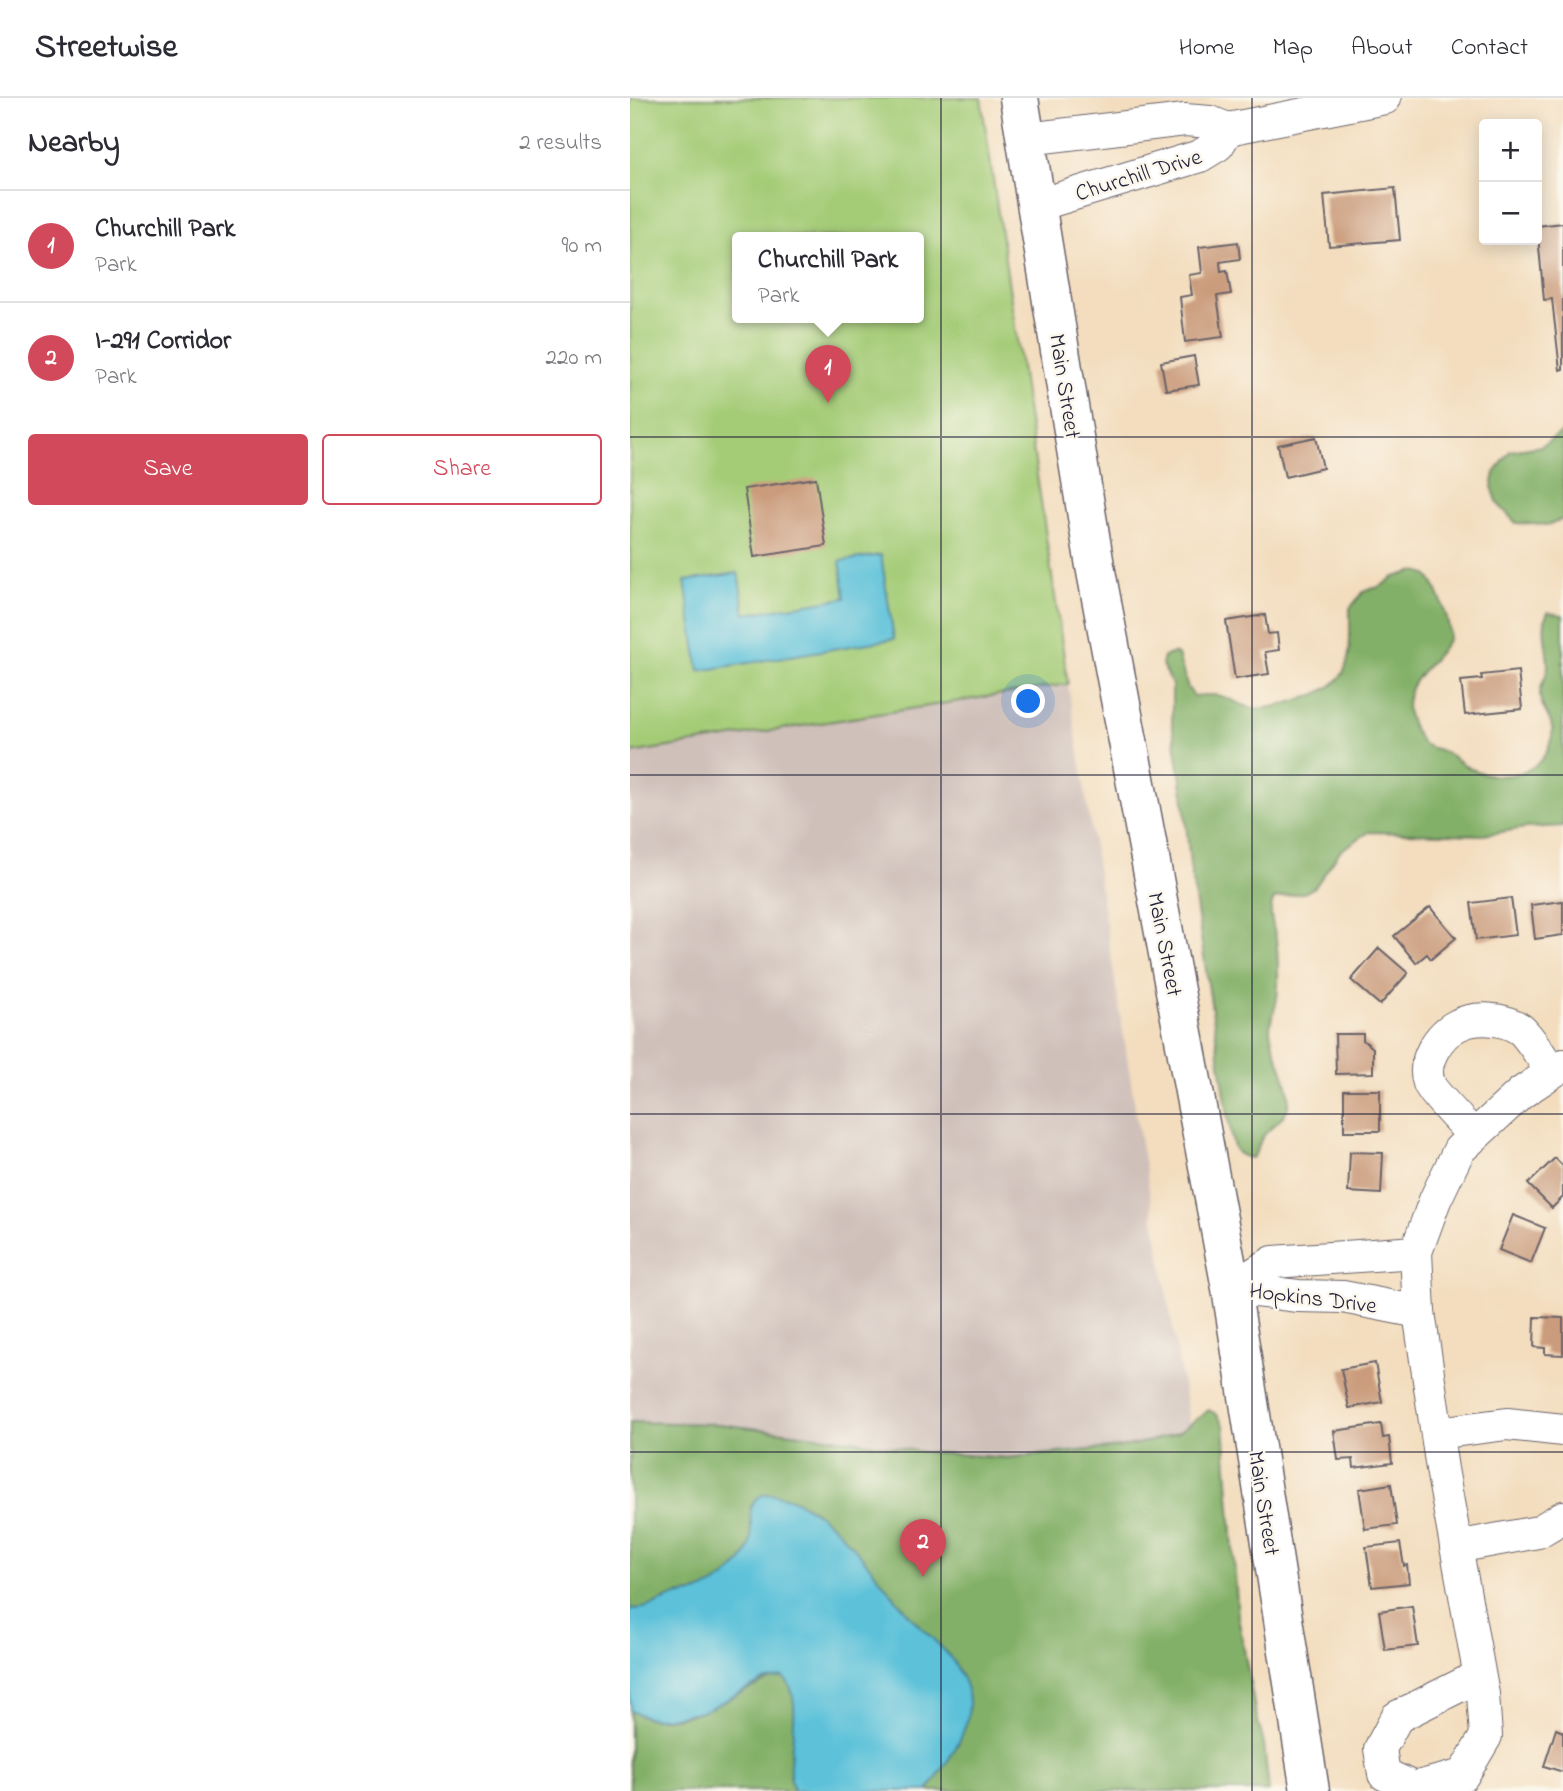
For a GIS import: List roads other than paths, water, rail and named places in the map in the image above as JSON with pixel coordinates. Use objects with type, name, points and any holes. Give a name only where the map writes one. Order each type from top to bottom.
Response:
[{"type":"main road","name":"Main Street","points":[[1019,98],[1095,566],[1231,1288],[1311,1791]]},
{"type":"street","name":"Churchill Drive","points":[[1027,139],[1185,120],[1210,122],[1228,129],[1385,98]]},
{"type":"street","name":"Churchill Drive","points":[[1038,205],[1200,156],[1218,145],[1228,129]]},
{"type":"street","points":[[1474,1136],[1429,1083],[1428,1062],[1437,1042],[1457,1025],[1496,1020],[1520,1030],[1558,1068],[1521,1093],[1459,1150],[1435,1200],[1416,1252],[1419,1312],[1479,1676]]},
{"type":"street","name":"Hopkins Drive","points":[[1231,1288],[1273,1262],[1416,1252]]},
{"type":"street","name":"Hopkins Drive","points":[[1231,1288],[1298,1296],[1343,1297],[1419,1312]]},
{"type":"street","points":[[1437,1433],[1507,1424],[1563,1430]]},
{"type":"street","points":[[1457,1547],[1538,1532],[1563,1517]]},
{"type":"water","points":[[881,555],[894,639],[699,671],[685,581],[738,573],[745,614],[845,598],[840,561]]},
{"type":"water","points":[[765,1494],[783,1496],[800,1503],[826,1520],[854,1547],[903,1608],[945,1650],[958,1670],[968,1695],[969,1712],[956,1748],[928,1791],[794,1791],[790,1767],[794,1704],[788,1684],[782,1677],[763,1681],[706,1710],[653,1719],[630,1711],[630,1609],[644,1608],[676,1596],[698,1592],[720,1581],[733,1570],[744,1558],[751,1543],[753,1504]]},
{"type":"place","name":"Churchill Park","points":[[828,403]]},
{"type":"place","name":"I-291 Corridor","points":[[923,1577]]}]
